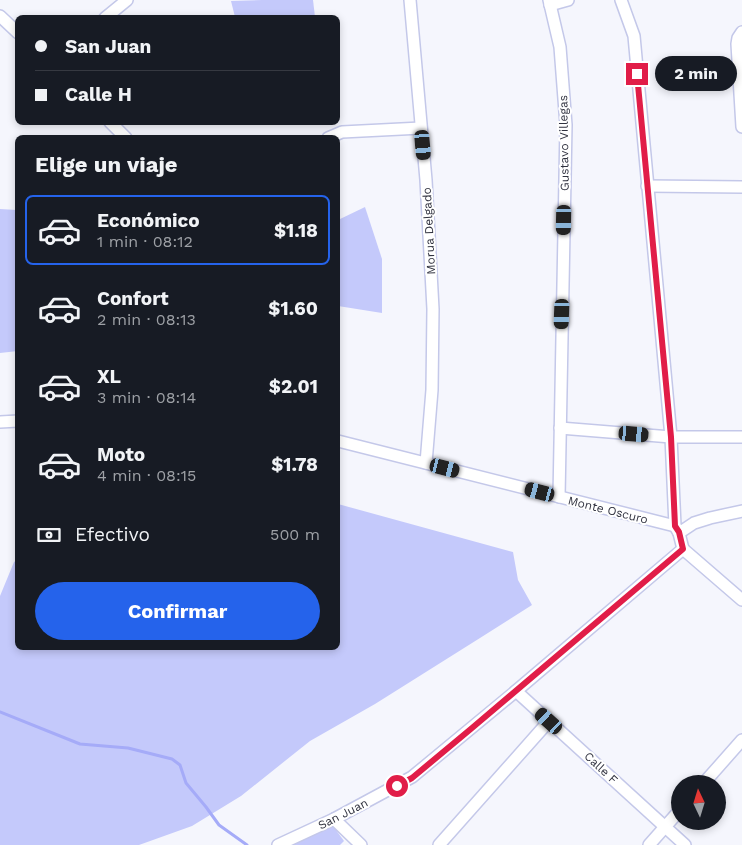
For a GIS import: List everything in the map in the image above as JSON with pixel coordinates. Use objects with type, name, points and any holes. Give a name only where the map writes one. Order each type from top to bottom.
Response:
[{"type":"street","points":[[109,15],[128,0]]},
{"type":"street","name":"Morua Delgado","points":[[410,0],[426,180],[433,309],[432,390],[426,463]]},
{"type":"street","points":[[550,3],[568,0]]},
{"type":"street","points":[[621,0],[634,36],[671,437],[677,529],[683,549],[742,600]]},
{"type":"street","name":"Gustavo Villegas","points":[[550,3],[560,47],[566,125],[559,497]]},
{"type":"street","points":[[0,16],[15,29]]},
{"type":"street","points":[[742,32],[737,44],[742,127]]},
{"type":"street","points":[[113,125],[123,135]]},
{"type":"street","points":[[335,135],[342,132],[421,128]]},
{"type":"street","points":[[647,186],[742,187]]},
{"type":"street","points":[[0,422],[15,421]]},
{"type":"street","points":[[560,428],[671,437],[742,438]]},
{"type":"street","name":"Monte Oscuro","points":[[340,442],[677,529]]},
{"type":"street","points":[[677,529],[710,518],[742,511]]},
{"type":"street","name":"San Juan","points":[[278,845],[334,819],[412,778],[683,549]]},
{"type":"street","name":"Calle F","points":[[516,692],[685,845]]},
{"type":"street","points":[[439,845],[549,721]]},
{"type":"street","points":[[711,775],[742,740]]},
{"type":"street","points":[[334,819],[361,845]]},
{"type":"street","points":[[649,845],[671,820]]},
{"type":"shaded area","points":[[313,0],[315,15],[234,15],[231,1]]},
{"type":"shaded area","points":[[365,207],[382,259],[382,313],[340,306],[340,219]]},
{"type":"shaded area","points":[[0,209],[15,210],[15,351],[0,353]]},
{"type":"shaded area","points":[[340,505],[513,552],[518,580],[532,605],[375,704],[310,741],[241,796],[192,826],[139,845],[0,845],[0,596],[14,562],[15,650],[340,650]]},
{"type":"shaded area","points":[[333,826],[344,841],[340,845],[293,845],[304,838]]},
{"type":"waterway","points":[[0,712],[80,744],[128,748],[172,759],[180,765],[186,783],[219,825],[247,845]]},
{"type":"route","points":[[397,786],[412,778],[516,692],[683,549],[679,532],[675,526],[671,437],[637,74]]}]
